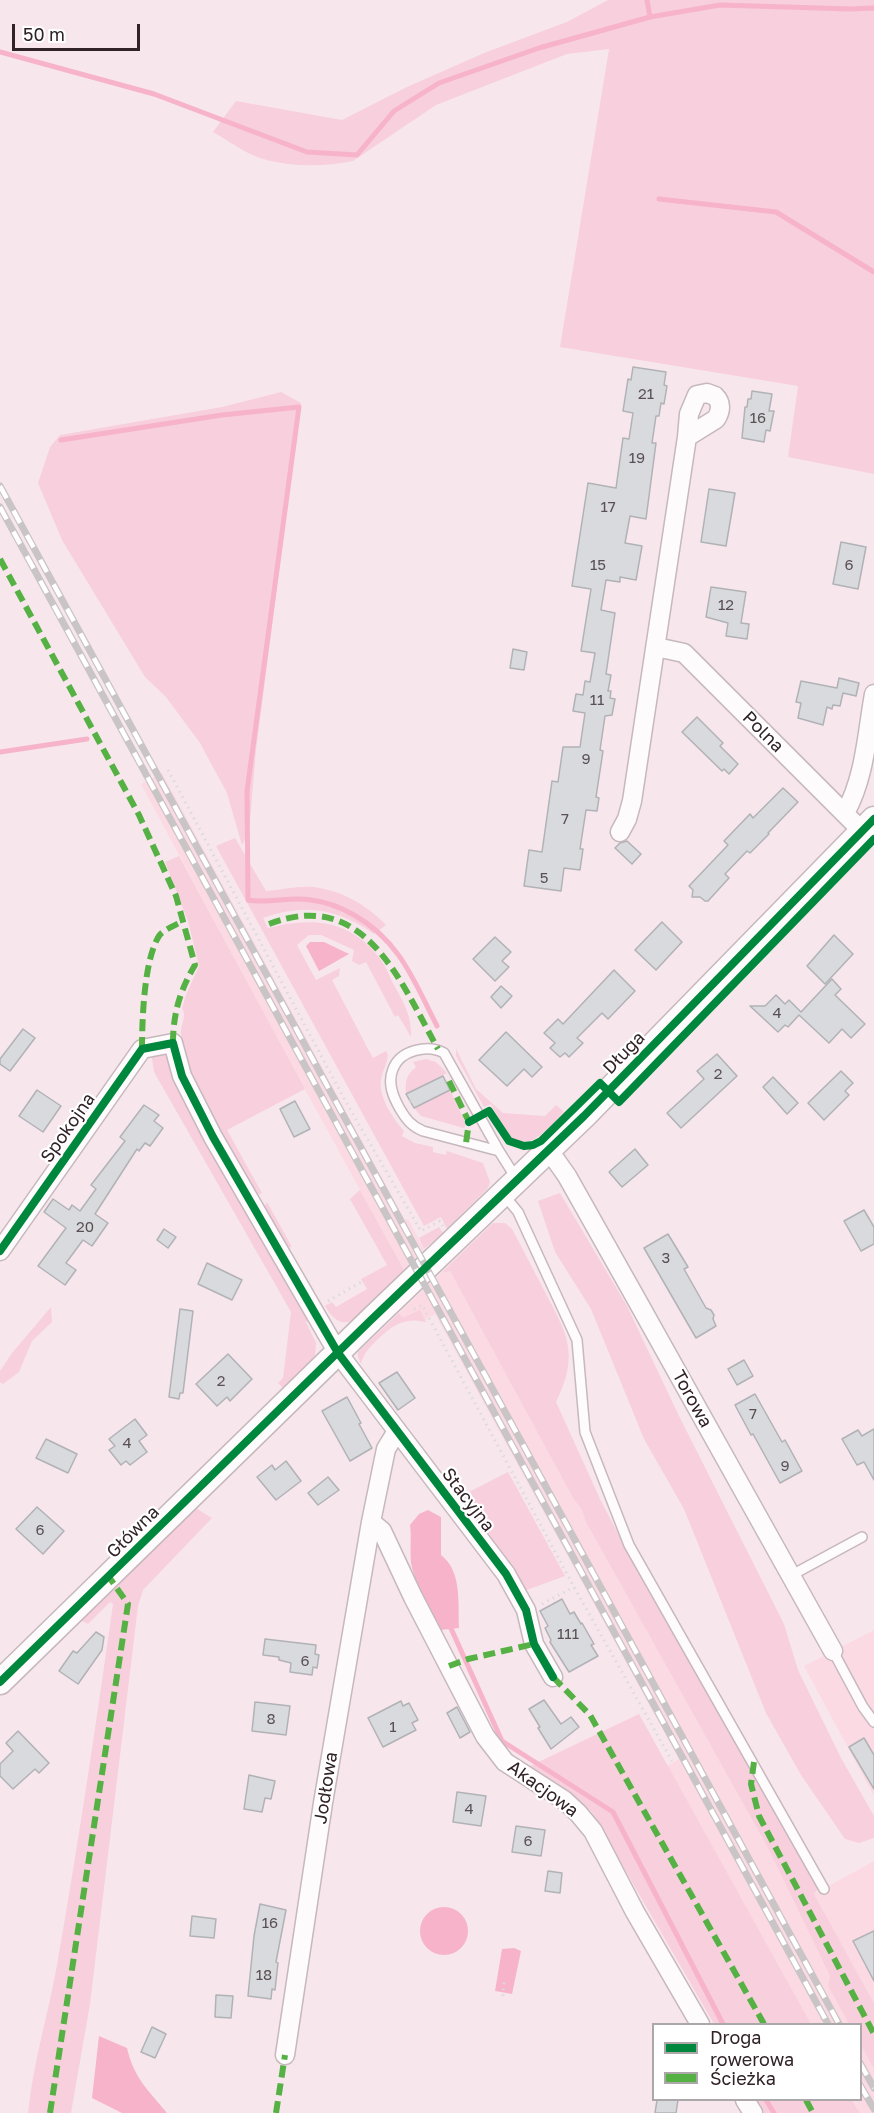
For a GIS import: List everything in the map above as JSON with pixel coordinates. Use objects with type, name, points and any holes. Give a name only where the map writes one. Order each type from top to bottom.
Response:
[{"type":"street","points":[[620,832],[627,819],[632,801],[687,437]]},
{"type":"street","name":"Polna","points":[[656,647],[684,653],[845,813],[868,825]]},
{"type":"street","points":[[845,813],[853,799],[860,772],[874,694]]},
{"type":"street","name":"Długa","points":[[286,1402],[584,1116],[868,825]]},
{"type":"street","name":"Spokojna","points":[[0,1251],[142,1048],[173,1043]]},
{"type":"street","name":"Stacyjna","points":[[173,1043],[182,1076],[213,1137],[338,1353],[506,1574],[526,1610],[534,1644],[553,1677]]},
{"type":"street","name":"Torowa","points":[[548,1149],[567,1176],[832,1652]]},
{"type":"street","name":"Główna","points":[[0,1682],[286,1402]]},
{"type":"street","name":"Jodłowa","points":[[285,2055],[323,1803],[371,1522],[386,1449],[397,1431]]},
{"type":"street","name":"Akacjowa","points":[[371,1522],[382,1531],[413,1597],[485,1736],[506,1762],[579,1812],[593,1831],[635,1912],[699,2023]]},
{"type":"lane","points":[[499,1151],[418,1129],[407,1120],[392,1094],[392,1071],[402,1057],[415,1050],[438,1049],[444,1053],[499,1151],[518,1212],[577,1340],[585,1431],[629,1545],[824,1889]]},
{"type":"lane","points":[[790,1576],[862,1537]]},
{"type":"lane","points":[[832,1652],[874,1722]]},
{"type":"path","points":[[168,770],[342,1094],[421,1231],[440,1221],[447,1233]]},
{"type":"path","points":[[399,1107],[458,1077]]},
{"type":"path","points":[[321,1305],[363,1281]]},
{"type":"path","points":[[412,1309],[422,1305],[574,1587],[672,1761]]},
{"type":"path","points":[[526,1610],[574,1587]]},
{"type":"path","points":[[503,1996],[504,1982]]},
{"type":"shaded area","points":[[608,0],[874,0],[874,474],[788,457],[798,386],[560,347],[609,49],[567,54],[436,105],[353,161],[308,165],[274,162],[250,154],[213,132],[236,101],[342,120],[407,87],[484,53],[567,22]]},
{"type":"shaded area","points":[[281,392],[301,403],[256,750],[249,832],[242,845],[227,793],[200,743],[166,697],[145,677],[62,540],[38,483],[50,447],[60,435],[222,407]]},
{"type":"shaded area","points":[[162,773],[405,1220],[408,1219],[424,1249],[404,1270],[141,784]]},
{"type":"shaded area","points":[[235,838],[266,891],[313,887],[334,891],[362,905],[386,925],[374,934],[334,914],[307,910],[278,913],[263,918],[268,928],[314,922],[342,928],[367,944],[383,962],[407,1010],[411,1037],[398,1015],[395,1017],[366,962],[359,965],[352,961],[354,950],[321,935],[309,935],[297,945],[316,980],[340,968],[339,976],[332,980],[368,1049],[373,1058],[386,1051],[388,1055],[381,1079],[382,1093],[391,1114],[404,1131],[402,1136],[415,1143],[433,1147],[433,1152],[446,1155],[447,1151],[483,1163],[490,1182],[488,1188],[447,1229],[441,1217],[424,1226],[216,846]]},
{"type":"shaded area","points":[[179,856],[305,1089],[227,1130],[262,1193],[253,1197],[189,1074],[181,1032],[184,1017],[182,1008],[199,966],[188,921],[165,862]]},
{"type":"shaded area","points":[[310,942],[324,942],[349,954],[319,971],[306,946]]},
{"type":"shaded area","points":[[169,1049],[309,1319],[306,1322],[316,1343],[315,1356],[283,1388],[278,1383],[283,1378],[291,1312],[154,1072],[151,1052]]},
{"type":"shaded area","points":[[456,1049],[476,1089],[503,1113],[545,1116],[556,1105],[564,1112],[545,1131],[530,1141],[514,1140],[507,1133],[491,1104],[484,1107],[456,1056]]},
{"type":"shaded area","points":[[426,1059],[436,1062],[447,1073],[406,1094],[407,1079],[416,1067],[413,1062]]},
{"type":"shaded area","points":[[450,1090],[466,1124],[464,1128],[421,1116],[414,1108]]},
{"type":"shaded area","points":[[360,1190],[404,1270],[356,1318],[342,1322],[331,1315],[325,1306],[332,1302],[336,1307],[367,1289],[361,1279],[387,1265],[350,1199]]},
{"type":"shaded area","points":[[560,1193],[627,1306],[679,1416],[784,1624],[798,1670],[841,1758],[874,1816],[874,1838],[859,1843],[845,1839],[801,1775],[766,1713],[684,1509],[644,1439],[591,1309],[555,1252],[538,1201]]},
{"type":"shaded area","points":[[267,1202],[292,1247],[283,1248],[262,1210]]},
{"type":"shaded area","points":[[493,1223],[505,1223],[512,1229],[559,1319],[568,1344],[567,1370],[556,1402],[600,1499],[644,1583],[819,1888],[814,1894],[874,2003],[874,2069],[862,2047],[862,2023],[848,2023],[828,1986],[830,1976],[769,1850],[586,1522],[582,1510],[573,1498],[450,1271],[441,1273]]},
{"type":"shaded area","points":[[439,1227],[443,1233],[424,1249],[419,1238]]},
{"type":"shaded area","points":[[450,1271],[573,1498],[582,1510],[586,1522],[769,1850],[830,1976],[828,1986],[848,2023],[810,2023],[667,1766],[679,1759],[435,1314],[425,1320],[426,1322],[414,1320],[398,1323],[399,1313],[441,1273]]},
{"type":"shaded area","points":[[51,1307],[52,1322],[32,1341],[19,1372],[3,1384],[0,1382],[0,1371],[12,1353]]},
{"type":"shaded area","points":[[420,1310],[426,1322],[412,1320],[395,1325],[370,1347],[361,1364],[358,1352],[399,1313],[403,1318]]},
{"type":"shaded area","points":[[508,1472],[565,1576],[524,1591],[459,1497]]},
{"type":"shaded area","points":[[194,1507],[212,1518],[143,1590],[138,1606],[90,2004],[71,2113],[28,2113],[33,2076],[65,1920],[113,1604],[110,1602],[88,1624],[80,1620]]},
{"type":"shaded area","points":[[428,1510],[441,1517],[441,1555],[453,1570],[456,1579],[459,1628],[440,1630],[412,1568],[410,1525],[419,1514]]},
{"type":"shaded area","points":[[874,1630],[874,1796],[804,1666]]},
{"type":"shaded area","points":[[639,1714],[810,2023],[713,2023],[591,1811],[526,1768]]},
{"type":"shaded area","points":[[874,1861],[874,2003],[814,1894]]},
{"type":"shaded area","points":[[444,1907],[461,1914],[468,1931],[461,1948],[444,1955],[427,1948],[420,1931],[427,1914]]},
{"type":"shaded area","points":[[514,1948],[521,1951],[512,1994],[495,1991],[502,1949]]},
{"type":"shaded area","points":[[99,2036],[127,2048],[138,2076],[167,2113],[122,2113],[92,2098]]},
{"type":"shaded area","points":[[862,2047],[874,2069],[874,2113],[860,2113],[854,2101],[862,2101]]},
{"type":"shaded area","points":[[757,2101],[853,2101],[860,2113],[764,2113]]},
{"type":"building","points":[[633,367],[666,372],[664,385],[667,386],[664,404],[661,403],[659,416],[656,416],[652,443],[656,443],[646,519],[630,516],[625,543],[642,546],[636,580],[620,577],[620,582],[606,580],[601,610],[615,613],[606,674],[611,675],[608,691],[611,691],[610,698],[615,699],[612,715],[605,716],[600,750],[603,751],[596,797],[599,798],[597,811],[586,810],[580,849],[583,849],[580,870],[564,868],[561,891],[524,886],[529,850],[542,852],[552,781],[558,782],[563,747],[580,747],[585,713],[573,711],[576,694],[583,695],[585,681],[590,682],[595,653],[581,651],[591,589],[572,586],[588,483],[616,488],[623,438],[629,439],[633,413],[623,411],[628,379],[631,380]]},
{"type":"building","points":[[752,391],[772,394],[769,411],[774,411],[770,431],[766,430],[764,442],[742,438],[745,407],[747,407],[748,399],[751,399]]},
{"type":"building","points":[[709,489],[735,493],[726,546],[701,542]]},
{"type":"building","points":[[841,542],[866,547],[858,589],[833,584]]},
{"type":"building","points":[[711,587],[746,592],[741,623],[749,624],[747,639],[726,636],[728,623],[706,617]]},
{"type":"building","points":[[513,649],[527,652],[524,670],[510,668]]},
{"type":"building","points":[[839,678],[859,683],[856,696],[843,693],[840,706],[833,705],[832,709],[827,707],[823,725],[798,718],[801,703],[796,702],[801,681],[837,688]]},
{"type":"building","points":[[697,717],[723,743],[720,746],[738,764],[729,774],[724,769],[722,771],[682,732]]},
{"type":"building","points":[[783,788],[798,802],[750,853],[747,851],[725,874],[729,878],[708,901],[700,897],[692,897],[693,890],[689,886],[728,845],[724,841],[750,814],[753,818]]},
{"type":"building","points":[[627,841],[641,854],[632,864],[615,848]]},
{"type":"building","points":[[662,922],[682,942],[656,970],[635,950]]},
{"type":"building","points":[[834,935],[853,954],[825,984],[807,966]]},
{"type":"building","points":[[495,937],[511,952],[502,961],[509,967],[495,981],[473,959]]},
{"type":"building","points":[[614,970],[635,991],[608,1019],[602,1013],[577,1038],[583,1043],[569,1057],[565,1053],[560,1057],[550,1048],[555,1043],[544,1033],[558,1019],[563,1024]]},
{"type":"building","points":[[832,979],[841,989],[835,995],[865,1024],[851,1038],[842,1029],[829,1043],[799,1015],[788,1027],[785,1025],[778,1032],[750,1006],[765,1006],[776,995],[785,1004],[789,1000],[801,1012]]},
{"type":"building","points":[[501,986],[512,996],[501,1008],[491,997]]},
{"type":"building","points":[[23,1029],[35,1038],[10,1071],[0,1064],[0,1059]]},
{"type":"building","points":[[506,1032],[542,1067],[532,1077],[524,1069],[507,1086],[479,1060]]},
{"type":"building","points":[[717,1054],[737,1076],[681,1128],[667,1113],[704,1079],[697,1071]]},
{"type":"building","points":[[841,1071],[853,1083],[845,1091],[849,1095],[824,1120],[808,1103]]},
{"type":"building","points":[[443,1076],[450,1090],[414,1108],[406,1094]]},
{"type":"building","points":[[773,1077],[798,1103],[787,1114],[763,1087]]},
{"type":"building","points":[[37,1090],[61,1106],[43,1132],[19,1116]]},
{"type":"building","points":[[295,1101],[310,1129],[294,1137],[280,1109]]},
{"type":"building","points":[[144,1105],[159,1115],[154,1121],[163,1128],[150,1146],[145,1143],[139,1151],[137,1149],[95,1214],[108,1223],[92,1246],[83,1240],[66,1263],[76,1270],[65,1285],[38,1266],[66,1228],[44,1212],[53,1199],[69,1210],[72,1205],[80,1211],[96,1189],[91,1185],[125,1141],[120,1137]]},
{"type":"building","points":[[635,1149],[648,1165],[622,1187],[609,1172]]},
{"type":"building","points":[[864,1210],[874,1227],[874,1244],[861,1251],[844,1221]]},
{"type":"building","points":[[164,1229],[176,1237],[168,1248],[157,1240]]},
{"type":"building","points":[[668,1234],[688,1267],[684,1269],[706,1308],[714,1315],[716,1326],[696,1338],[644,1248]]},
{"type":"building","points":[[207,1263],[242,1280],[232,1300],[198,1284]]},
{"type":"building","points":[[180,1309],[193,1311],[183,1393],[180,1393],[179,1399],[169,1397]]},
{"type":"building","points":[[228,1354],[252,1379],[230,1401],[227,1397],[217,1406],[196,1384]]},
{"type":"building","points":[[744,1360],[753,1376],[737,1385],[728,1369]]},
{"type":"building","points":[[397,1372],[415,1398],[398,1410],[379,1383]]},
{"type":"building","points":[[755,1394],[782,1442],[785,1440],[802,1471],[780,1483],[735,1405]]},
{"type":"building","points":[[347,1397],[372,1448],[350,1461],[322,1411]]},
{"type":"building","points":[[135,1419],[147,1435],[139,1441],[147,1452],[130,1465],[126,1461],[121,1465],[109,1450],[115,1446],[109,1439]]},
{"type":"building","points":[[874,1429],[874,1480],[864,1462],[857,1465],[842,1439],[858,1430],[862,1436]]},
{"type":"building","points":[[46,1439],[77,1454],[68,1473],[36,1458]]},
{"type":"building","points":[[286,1461],[301,1481],[276,1500],[257,1477],[272,1465],[275,1470]]},
{"type":"building","points":[[328,1477],[339,1490],[318,1505],[308,1493]]},
{"type":"building","points":[[37,1507],[64,1531],[43,1554],[16,1529]]},
{"type":"building","points":[[562,1599],[570,1614],[574,1612],[582,1623],[598,1656],[569,1672],[550,1642],[545,1628],[548,1626],[540,1611]]},
{"type":"building","points":[[96,1632],[104,1637],[102,1650],[78,1684],[59,1671],[73,1651],[77,1653]]},
{"type":"building","points":[[265,1639],[316,1645],[315,1654],[319,1655],[317,1668],[313,1667],[312,1675],[290,1672],[291,1663],[279,1660],[279,1657],[263,1655]]},
{"type":"building","points":[[544,1700],[561,1724],[571,1717],[579,1727],[551,1749],[529,1709]]},
{"type":"building","points":[[401,1701],[403,1706],[409,1703],[418,1720],[412,1723],[416,1730],[383,1747],[368,1718]]},
{"type":"building","points":[[255,1702],[290,1706],[286,1735],[252,1731]]},
{"type":"building","points":[[457,1707],[470,1732],[460,1738],[447,1713]]},
{"type":"building","points":[[18,1731],[49,1763],[39,1773],[35,1769],[13,1789],[0,1776],[0,1764],[13,1751],[6,1743]]},
{"type":"building","points":[[864,1738],[874,1755],[874,1789],[849,1747]]},
{"type":"building","points":[[249,1775],[275,1781],[271,1799],[265,1798],[262,1812],[244,1809]]},
{"type":"building","points":[[457,1792],[486,1796],[481,1826],[453,1822]]},
{"type":"building","points":[[516,1826],[545,1830],[541,1856],[512,1852]]},
{"type":"building","points":[[548,1871],[562,1873],[560,1893],[545,1891]]},
{"type":"building","points":[[260,1904],[286,1910],[276,1962],[278,1963],[275,1990],[272,1989],[271,1999],[248,1996],[254,1936]]},
{"type":"building","points":[[192,1916],[216,1919],[214,1938],[190,1936]]},
{"type":"building","points":[[874,1931],[874,1981],[853,1941]]},
{"type":"building","points":[[216,1995],[233,1996],[231,2018],[215,2017]]},
{"type":"building","points":[[152,2027],[166,2034],[155,2058],[141,2052]]},
{"type":"building","points":[[657,2101],[678,2101],[676,2113],[655,2113]]},
{"type":"waterway","points":[[647,0],[650,17]]},
{"type":"waterway","points":[[0,52],[154,94],[307,152],[357,155],[394,111],[439,83],[539,48],[650,17],[720,5],[874,8]]},
{"type":"waterway","points":[[659,199],[776,212],[874,272]]},
{"type":"waterway","points":[[61,440],[222,415],[299,407],[247,791],[248,900],[303,899],[323,902],[334,905],[370,925],[404,963],[437,1026]]},
{"type":"waterway","points":[[0,752],[87,739]]},
{"type":"waterway","points":[[449,1624],[502,1741],[613,1812],[722,2023]]},
{"type":"waterway","points":[[767,2101],[774,2113]]},
{"type":"railway","points":[[0,486],[838,2023]]},
{"type":"railway","points":[[0,507],[827,2023]]},
{"type":"railway","points":[[862,2067],[874,2088]]},
{"type":"railway","points":[[862,2088],[874,2109]]},
{"type":"marked path","points":[[0,559],[139,815],[176,896],[195,965],[178,1002],[173,1043]]},
{"type":"marked path","points":[[269,924],[302,916],[331,918],[355,929],[375,947],[393,970],[438,1049]]},
{"type":"marked path","points":[[142,1049],[145,991],[154,946],[161,934],[183,921]]},
{"type":"marked path","points":[[449,1081],[469,1122],[466,1143]]},
{"type":"marked path","points":[[50,2113],[128,1604],[109,1577]]},
{"type":"marked path","points":[[449,1666],[468,1659],[534,1644]]},
{"type":"marked path","points":[[553,1677],[590,1715],[763,2023]]},
{"type":"marked path","points":[[754,1762],[751,1784],[759,1816],[874,2034]]},
{"type":"marked path","points":[[276,2113],[285,2055]]},
{"type":"marked path","points":[[807,2101],[813,2113]]},
{"type":"cycle path","points":[[0,1682],[584,1116],[874,819]]},
{"type":"cycle path","points":[[469,1122],[489,1111],[509,1141],[524,1146],[533,1145],[541,1141],[600,1083],[619,1102],[874,839]]},
{"type":"cycle path","points":[[0,1251],[142,1049],[173,1043],[182,1076],[213,1137],[338,1353],[506,1574],[526,1610],[534,1644],[553,1677]]}]
